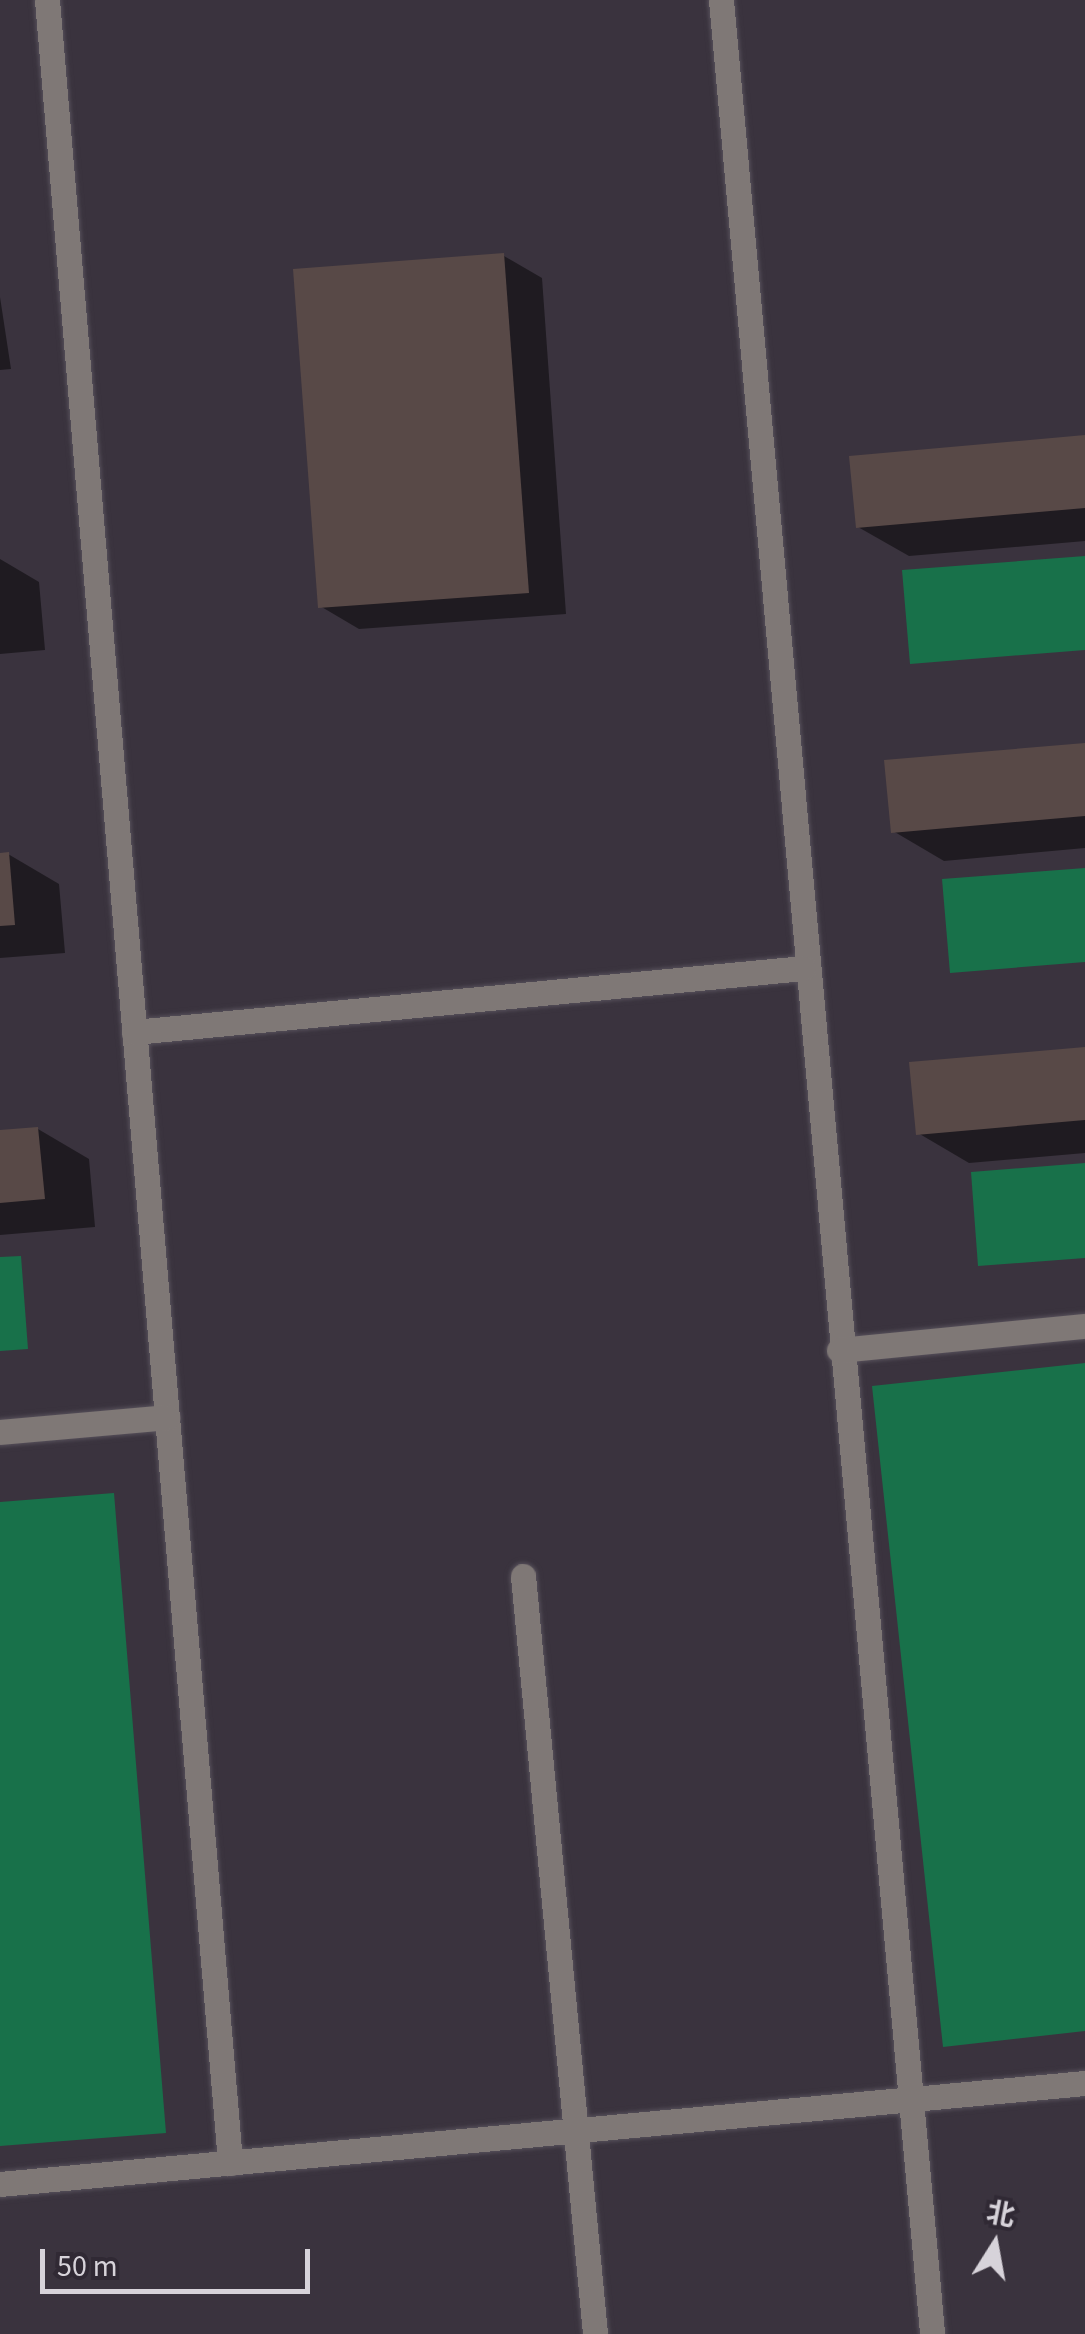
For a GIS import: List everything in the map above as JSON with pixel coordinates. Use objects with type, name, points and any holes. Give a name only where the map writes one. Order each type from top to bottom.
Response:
[{"type":"lane","points":[[47,0],[230,2163]]},
{"type":"lane","points":[[721,0],[802,968],[932,2334]]},
{"type":"lane","points":[[134,1032],[802,968]]},
{"type":"lane","points":[[839,1350],[1085,1326]]},
{"type":"lane","points":[[0,1432],[166,1417]]},
{"type":"lane","points":[[522,1576],[595,2334]]},
{"type":"lane","points":[[0,2184],[1085,2083]]},
{"type":"green space","points":[[1085,556],[1085,650],[910,664],[902,570]]},
{"type":"green space","points":[[1085,868],[1085,962],[950,973],[942,879]]},
{"type":"green space","points":[[1085,1163],[1085,1258],[978,1266],[971,1172]]},
{"type":"green space","points":[[21,1256],[28,1349],[0,1351],[0,1257]]},
{"type":"green space","points":[[1085,1363],[1085,2031],[943,2047],[872,1386]]},
{"type":"green space","points":[[114,1493],[166,2133],[0,2146],[0,1502]]},
{"type":"building","points":[[504,253],[529,593],[318,608],[293,269]]},
{"type":"building","points":[[1085,435],[1085,508],[856,528],[849,456]]},
{"type":"building","points":[[1085,743],[1085,816],[891,833],[884,760]]},
{"type":"building","points":[[9,852],[15,925],[0,926],[0,853]]},
{"type":"building","points":[[1085,1047],[1085,1120],[916,1135],[909,1062]]},
{"type":"building","points":[[38,1127],[45,1199],[0,1203],[0,1130]]}]
